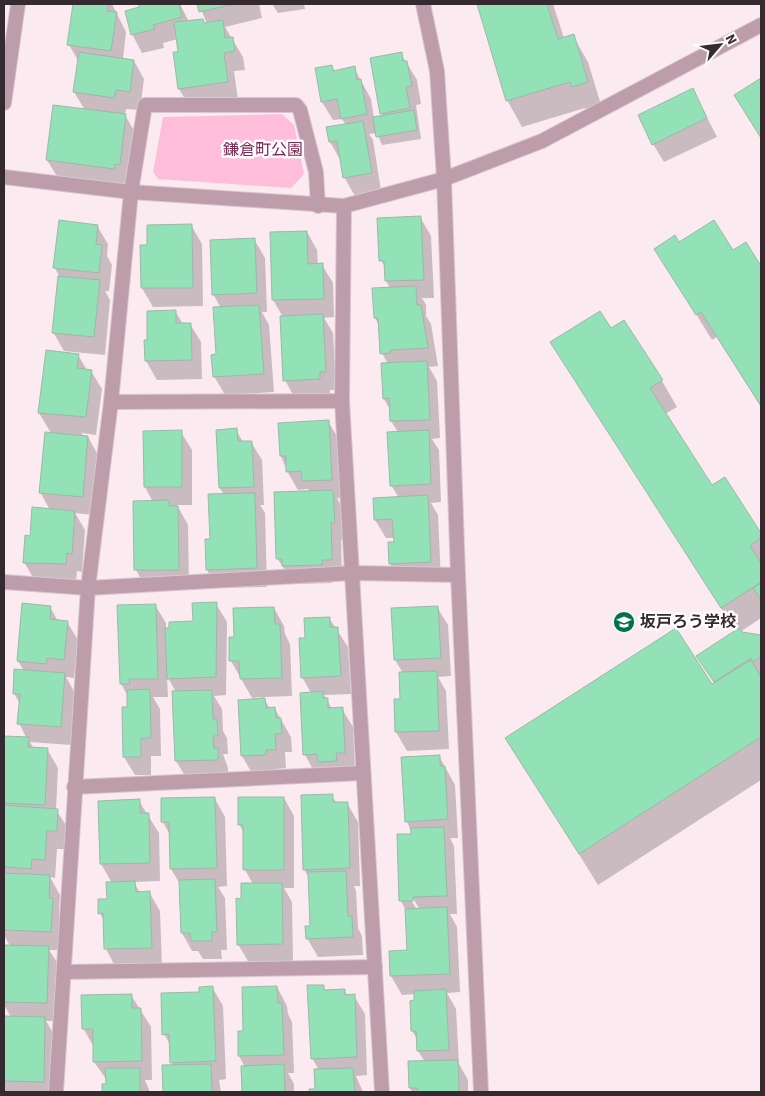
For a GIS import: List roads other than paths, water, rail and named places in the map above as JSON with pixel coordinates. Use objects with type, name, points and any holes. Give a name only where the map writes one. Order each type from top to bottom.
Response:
[{"type":"street","points":[[4,103],[18,4]]},
{"type":"street","points":[[423,4],[437,71],[444,179],[458,575],[482,1092]]},
{"type":"street","points":[[4,177],[131,192],[318,206],[344,206],[444,179],[542,141],[761,25]]},
{"type":"street","points":[[56,1092],[88,588],[111,402],[131,192],[145,105],[296,105],[300,110],[316,172],[318,206]]},
{"type":"street","points":[[344,206],[342,401],[382,1092]]},
{"type":"street","points":[[111,402],[342,401]]},
{"type":"street","points":[[4,582],[88,588],[353,573],[458,575]]},
{"type":"street","points":[[74,787],[363,773]]},
{"type":"street","points":[[64,972],[375,967]]},
{"type":"place","name":"坂戸ろう学校","points":[[624,622]]},
{"type":"park label","name":"鎌倉町公園","points":[[263,150]]}]
